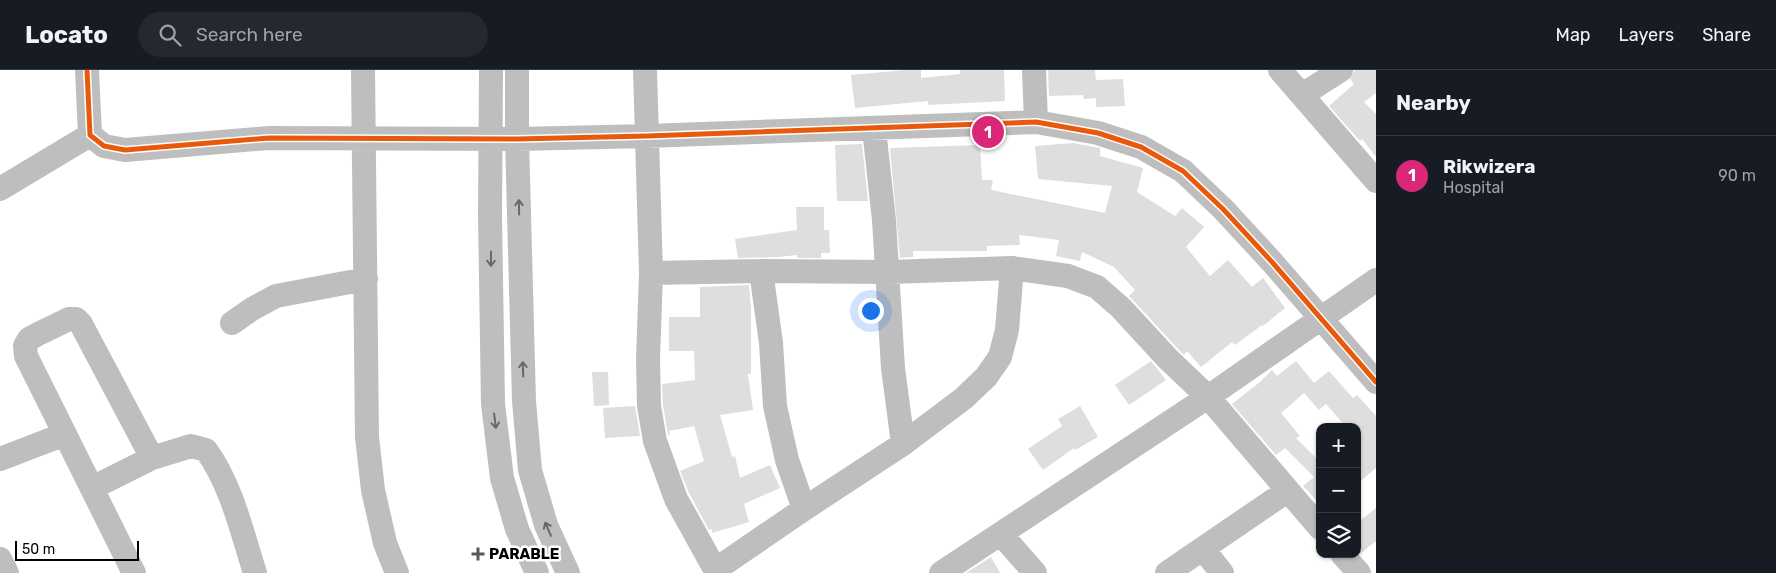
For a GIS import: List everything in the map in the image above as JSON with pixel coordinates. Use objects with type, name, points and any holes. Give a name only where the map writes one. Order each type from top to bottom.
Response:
[{"type":"street","points":[[87,70],[90,135],[104,146],[125,150],[269,138],[364,140],[517,139],[874,129],[1036,122],[1098,132],[1141,147],[1183,171],[1223,209],[1376,382]]},
{"type":"street","points":[[363,70],[367,437],[373,490],[385,543],[397,573]]},
{"type":"street","points":[[492,70],[490,215],[493,404],[502,478],[517,528],[537,573]]},
{"type":"street","points":[[517,70],[524,401],[530,470],[546,525],[568,573]]},
{"type":"street","points":[[645,70],[651,273],[648,359],[649,406],[655,441],[676,500],[716,572],[804,510],[904,444],[964,398],[986,377],[1000,357],[1007,330],[1012,268]]},
{"type":"street","points":[[1034,70],[1036,122]]},
{"type":"street","points":[[1341,70],[1292,79],[1376,181]]},
{"type":"street","points":[[874,129],[888,272],[893,368],[904,444]]},
{"type":"street","points":[[0,189],[90,135]]},
{"type":"street","points":[[651,273],[762,271],[888,272],[1012,268],[1068,276],[1097,286],[1208,397],[1316,524]]},
{"type":"street","points":[[762,271],[771,343],[775,406],[787,460],[804,510]]},
{"type":"street","points":[[232,323],[276,296],[366,279]]},
{"type":"street","points":[[941,573],[1208,397],[1376,280]]},
{"type":"street","points":[[134,573],[26,356],[24,346],[29,339],[69,319],[76,319],[81,324],[152,458]]},
{"type":"street","points":[[0,459],[65,434]]},
{"type":"street","points":[[92,488],[152,458],[191,446],[206,450],[219,468],[244,537],[254,573]]},
{"type":"street","points":[[1167,573],[1287,491]]},
{"type":"street","points":[[1001,534],[1034,573]]},
{"type":"street","points":[[1203,549],[1222,573]]},
{"type":"street","points":[[1346,558],[1359,573]]},
{"type":"street","points":[[0,559],[7,573]]},
{"type":"building","points":[[921,70],[921,78],[960,74],[960,70],[1004,70],[1005,101],[928,105],[928,101],[855,108],[851,75]]},
{"type":"building","points":[[1048,70],[1095,70],[1096,80],[1123,79],[1125,106],[1096,107],[1096,98],[1084,99],[1083,95],[1049,96]]},
{"type":"building","points":[[1355,70],[1376,70],[1376,93],[1364,102],[1376,114],[1376,157],[1362,139],[1360,141],[1329,106],[1354,84],[1350,79]]},
{"type":"building","points":[[1073,143],[1100,148],[1100,156],[1143,168],[1137,192],[1175,216],[1182,208],[1204,227],[1186,247],[1210,276],[1228,260],[1252,287],[1263,278],[1285,308],[1235,345],[1232,342],[1201,367],[1187,351],[1184,355],[1129,296],[1135,290],[1114,267],[1082,252],[1080,261],[1056,256],[1059,240],[1019,235],[1020,245],[987,246],[987,251],[913,251],[913,257],[900,258],[890,148],[980,145],[982,180],[993,180],[991,190],[1105,213],[1112,186],[1038,179],[1035,146]]},
{"type":"building","points":[[862,144],[868,201],[837,201],[835,145]]},
{"type":"building","points":[[796,207],[824,207],[824,230],[829,230],[830,253],[821,253],[821,258],[797,258],[797,255],[738,258],[735,239],[797,230]]},
{"type":"building","points":[[749,285],[751,374],[748,374],[753,410],[720,415],[732,457],[735,456],[740,478],[770,465],[780,488],[744,504],[749,522],[712,533],[712,529],[709,530],[689,493],[680,471],[704,461],[694,426],[669,431],[670,435],[668,435],[662,384],[695,380],[694,351],[669,351],[669,317],[700,317],[700,287]]},
{"type":"building","points":[[1151,361],[1166,380],[1129,405],[1115,385]]},
{"type":"building","points":[[1296,361],[1314,383],[1329,371],[1353,398],[1357,395],[1376,416],[1376,468],[1361,481],[1361,423],[1343,423],[1326,404],[1319,410],[1304,393],[1281,413],[1300,436],[1296,438],[1316,458],[1316,500],[1303,486],[1314,477],[1285,448],[1276,455],[1232,404],[1272,370],[1277,376]]},
{"type":"building","points":[[592,372],[608,372],[609,405],[594,406]]},
{"type":"building","points":[[635,406],[640,436],[605,438],[603,408]]},
{"type":"building","points":[[1080,406],[1098,437],[1075,450],[1074,448],[1043,470],[1028,449],[1062,426],[1058,419]]},
{"type":"building","points":[[1376,508],[1376,541],[1361,553],[1361,520]]},
{"type":"building","points":[[991,557],[1000,573],[966,573]]},
{"type":"cycle path","points":[[87,70],[90,135],[104,146],[125,150],[269,138],[517,139],[1036,122],[1098,133],[1141,147],[1183,171],[1223,209],[1272,262],[1376,382]]},
{"type":"place","name":"Rikwizera","points":[[988,132]]},
{"type":"place","name":"PARABLE","points":[[478,554]]}]
